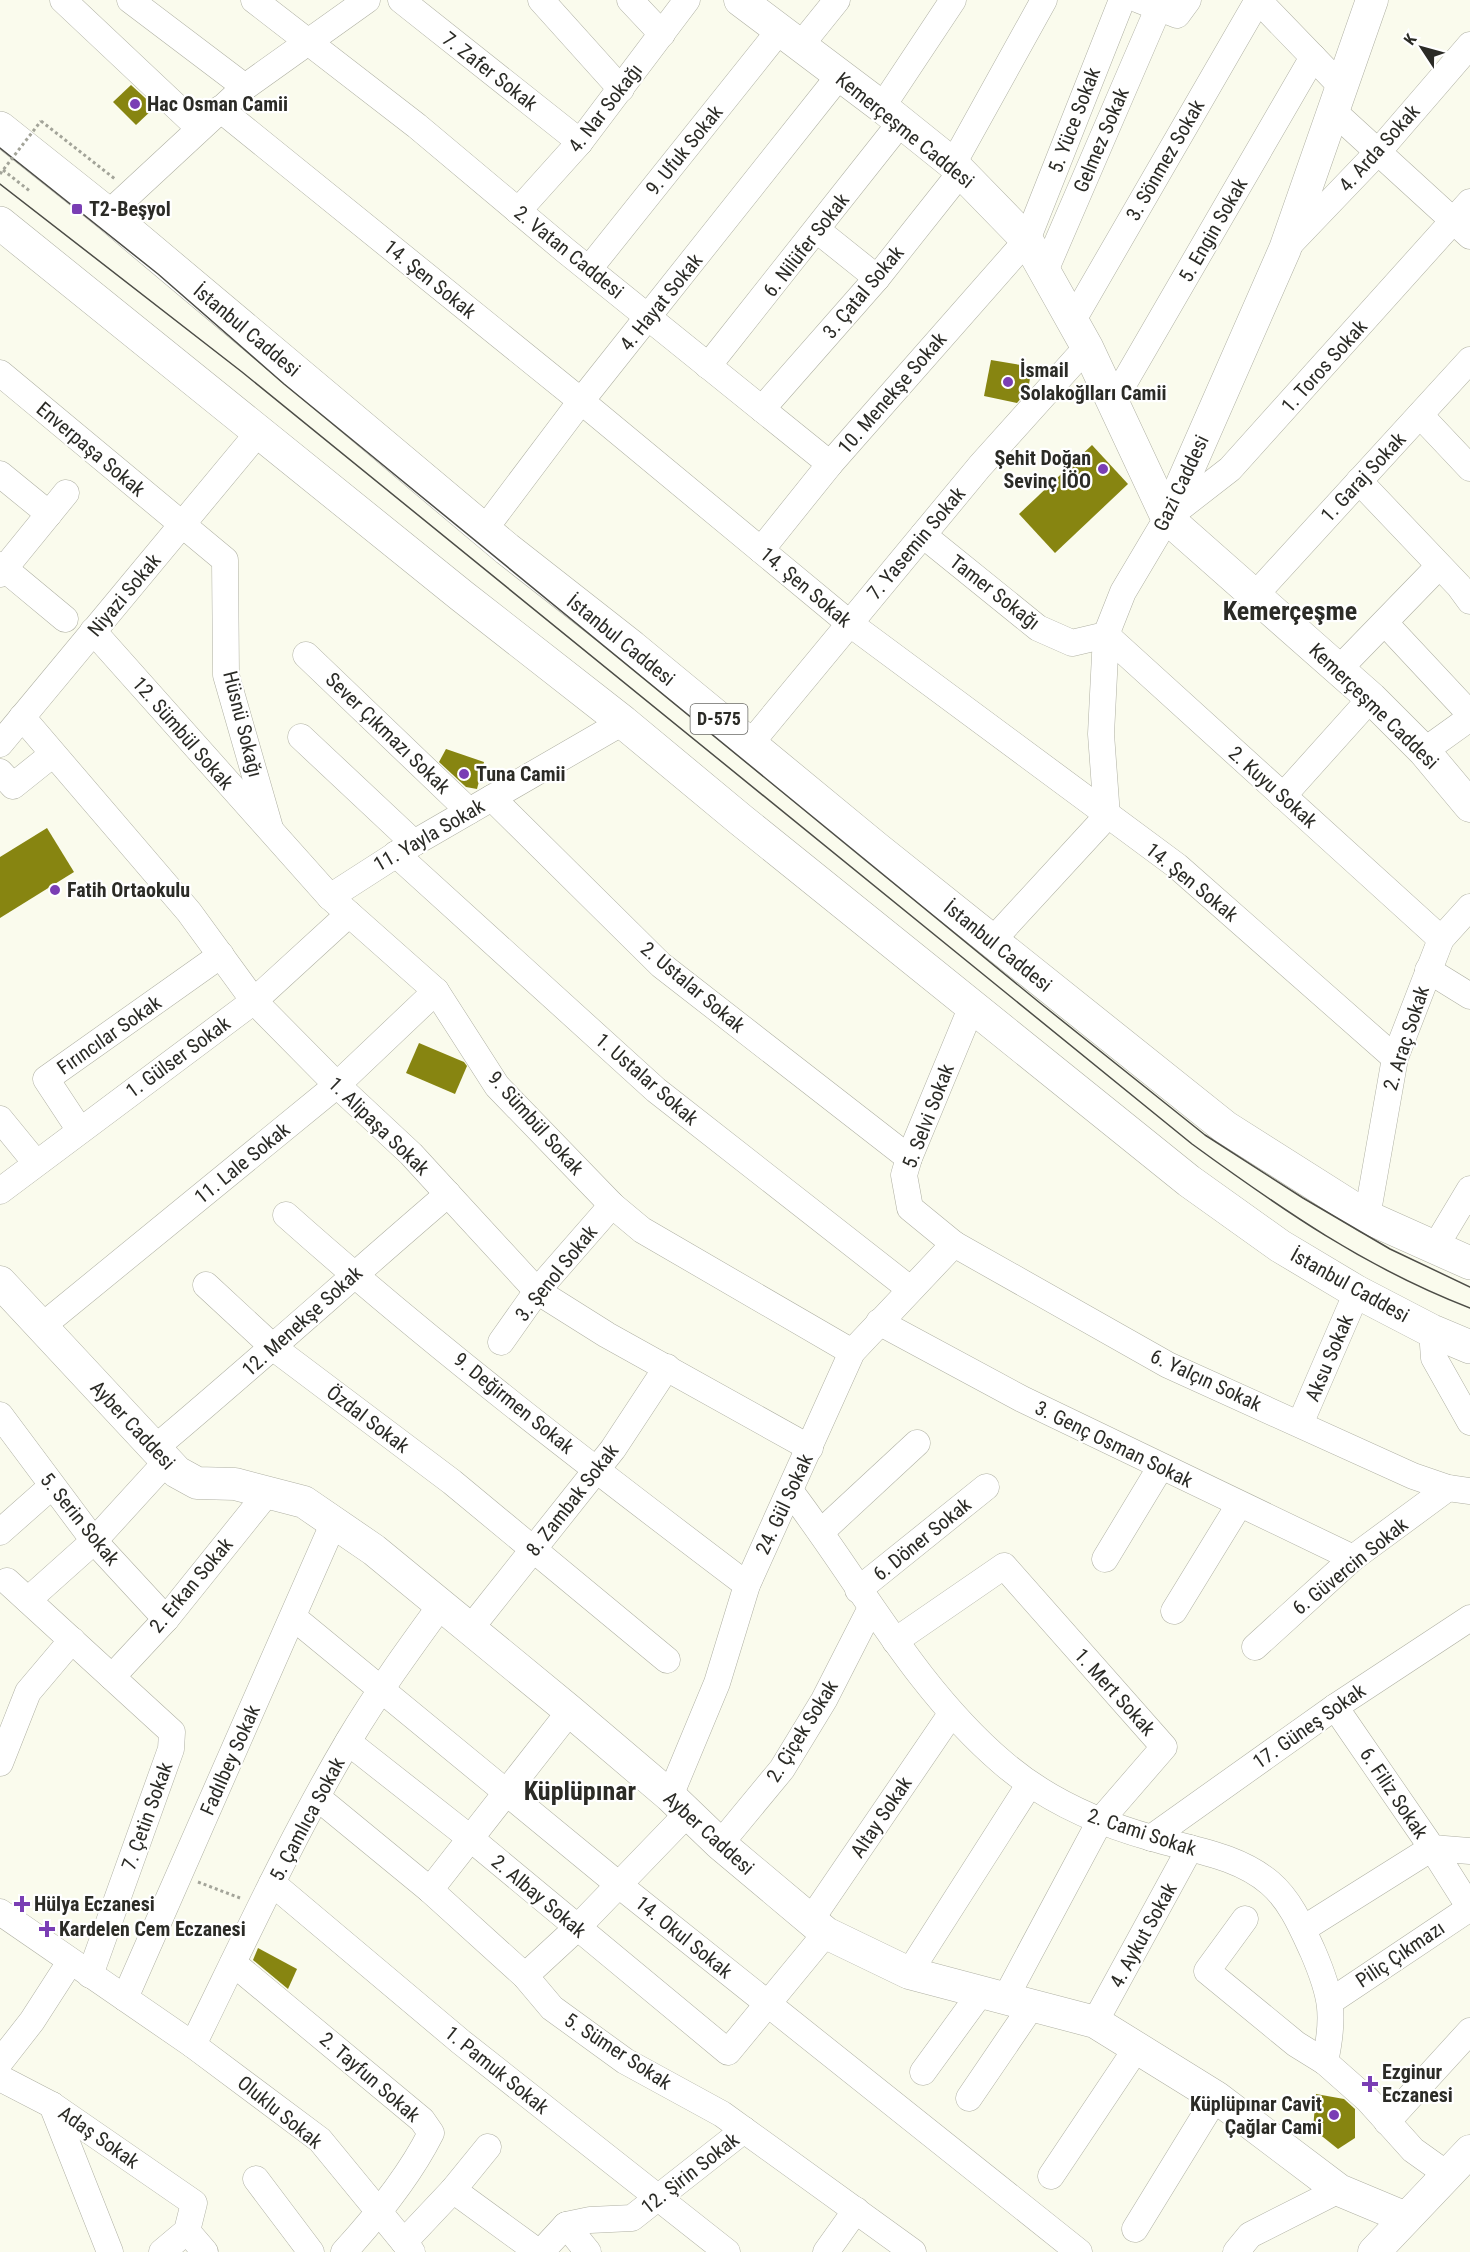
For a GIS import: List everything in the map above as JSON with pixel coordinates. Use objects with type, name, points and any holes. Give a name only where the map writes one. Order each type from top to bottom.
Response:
[{"type":"highway","name":"İstanbul Caddesi","points":[[0,128],[108,214],[484,530],[1225,1127],[1367,1217],[1470,1263]]},
{"type":"highway","name":"İstanbul Caddesi","points":[[0,223],[462,596],[623,722],[1189,1181],[1280,1246],[1357,1292],[1470,1347]]},
{"type":"main road","name":"Kemerçeşme Caddesi","points":[[740,0],[892,115],[957,168],[1028,240],[1080,334],[1167,518],[1256,594],[1371,698],[1424,751],[1470,806]]},
{"type":"main road","name":"Gazi Caddesi","points":[[1167,518],[1285,249],[1372,0]]},
{"type":"main road","name":"Ayber Caddesi","points":[[3,1294],[41,1327],[177,1472],[197,1483],[235,1484],[304,1502],[374,1550],[570,1711],[818,1927],[909,1973],[1095,2022],[1138,2046],[1216,2097],[1339,2190],[1406,2218]]},
{"type":"main road","points":[[1374,2252],[1406,2218],[1459,2178],[1470,2151]]},
{"type":"street","points":[[63,0],[199,128]]},
{"type":"street","points":[[130,0],[245,87]]},
{"type":"street","name":"2. Vatan Caddesi","points":[[254,0],[417,126],[589,270],[830,464]]},
{"type":"street","points":[[108,214],[245,87],[367,0]]},
{"type":"street","name":"7. Zafer Sokak","points":[[401,0],[580,142]]},
{"type":"street","points":[[541,0],[621,89]]},
{"type":"street","points":[[630,0],[662,34]]},
{"type":"street","name":"4. Nar Sokağı","points":[[518,211],[580,142],[687,0]]},
{"type":"street","name":"9. Ufuk Sokak","points":[[589,270],[790,39],[837,0]]},
{"type":"street","name":"6. Nilüfer Sokak","points":[[708,366],[817,230],[892,115],[953,0]]},
{"type":"street","name":"3. Çatal Sokak","points":[[762,409],[877,278],[957,168],[1044,0]]},
{"type":"street","name":"5. Yüce Sokak","points":[[1028,240],[1122,0]]},
{"type":"street","name":"Gelmez Sokak","points":[[1045,271],[1149,5],[1177,15],[1188,0]]},
{"type":"street","points":[[1258,0],[1313,57],[1337,98],[1377,153],[1464,220]]},
{"type":"street","name":"3. Sönmez Sokak","points":[[1080,334],[1258,0]]},
{"type":"street","name":"4. Arda Sokak","points":[[1285,249],[1377,153],[1470,45]]},
{"type":"street","name":"5. Engin Sokak","points":[[1113,402],[1313,57]]},
{"type":"street","name":"4. Hayat Sokak","points":[[484,530],[581,401],[839,76]]},
{"type":"street","name":"14. Şen Sokak","points":[[220,109],[581,401],[849,623],[1177,866],[1395,1058]]},
{"type":"street","name":"1. Toros Sokak","points":[[1167,518],[1230,470],[1464,220]]},
{"type":"street","points":[[817,230],[877,278]]},
{"type":"street","name":"10. Menekşe Sokak","points":[[761,550],[830,464],[1028,240]]},
{"type":"street","name":"7. Yasemin Sokak","points":[[750,744],[980,466],[1080,334]]},
{"type":"street","name":"1. Garaj Sokak","points":[[1256,594],[1470,360]]},
{"type":"street","name":"Enverpaşa Sokak","points":[[0,373],[182,524]]},
{"type":"street","points":[[1420,415],[1470,468]]},
{"type":"street","name":"Niyazi Sokak","points":[[0,744],[248,446]]},
{"type":"street","points":[[0,474],[49,514]]},
{"type":"street","points":[[1359,481],[1470,602]]},
{"type":"street","points":[[65,619],[1,569],[66,493]]},
{"type":"street","name":"Gazi Caddesi","points":[[1107,816],[1101,734],[1106,634],[1123,592],[1167,518]]},
{"type":"street","name":"Hüsnü Sokağı","points":[[182,524],[225,560],[226,675],[272,835]]},
{"type":"street","name":"Tamer Sokağı","points":[[923,535],[1038,628],[1072,643],[1106,634]]},
{"type":"street","points":[[1339,669],[1439,566]]},
{"type":"street","points":[[1385,623],[1470,716],[1424,751]]},
{"type":"street","name":"12. Sümbül Sokak","points":[[93,631],[272,835]]},
{"type":"street","name":"2. Kuyu Sokak","points":[[1106,634],[1441,939]]},
{"type":"street","name":"Sever Çıkmazı Sokak","points":[[306,655],[469,811]]},
{"type":"street","points":[[1283,796],[1371,698]]},
{"type":"street","name":"1. Alipaşa Sokak","points":[[22,717],[189,912],[254,1001],[337,1085],[411,1154],[537,1291],[607,1335],[810,1448]]},
{"type":"street","name":"11. Yayla Sokak","points":[[330,897],[405,849],[623,722]]},
{"type":"street","name":"1. Ustalar Sokak","points":[[301,737],[405,849],[656,1090],[910,1288]]},
{"type":"street","points":[[0,772],[13,786],[53,754]]},
{"type":"street","name":"2. Ustalar Sokak","points":[[492,798],[662,965],[909,1158]]},
{"type":"street","points":[[992,941],[1107,816]]},
{"type":"street","name":"9. Sümbül Sokak","points":[[272,835],[330,897],[436,992],[497,1086],[612,1205],[642,1230],[852,1352]]},
{"type":"street","name":"2. Araç Sokak","points":[[1367,1217],[1395,1058],[1441,939],[1470,907]]},
{"type":"street","name":"1. Gülser Sokak","points":[[0,1191],[79,1129],[254,1001],[349,914]]},
{"type":"street","name":"Fırıncılar Sokak","points":[[79,1129],[46,1079],[221,955]]},
{"type":"street","points":[[1428,970],[1470,996]]},
{"type":"street","name":"11. Lale Sokak","points":[[41,1327],[337,1085],[436,992]]},
{"type":"street","name":"5. Selvi Sokak","points":[[954,1244],[910,1208],[904,1175],[972,1006]]},
{"type":"street","points":[[0,1119],[36,1163]]},
{"type":"street","points":[[1434,1248],[1470,1189]]},
{"type":"street","name":"12. Menekşe Sokak","points":[[28,1600],[94,1541],[161,1454],[354,1275],[448,1194]]},
{"type":"street","name":"3. Şenol Sokak","points":[[501,1342],[537,1291],[612,1205]]},
{"type":"street","name":"9. Değirmen Sokak","points":[[286,1215],[354,1275],[596,1470],[747,1585]]},
{"type":"street","name":"24. Gül Sokak","points":[[678,1805],[747,1585],[791,1492],[852,1352],[954,1244]]},
{"type":"street","name":"6. Yalçın Sokak","points":[[954,1244],[1168,1365],[1413,1476],[1459,1490]]},
{"type":"street","name":"Özdal Sokak","points":[[206,1285],[274,1348],[452,1482],[667,1660]]},
{"type":"street","name":"Aksu Sokak","points":[[1300,1424],[1357,1292]]},
{"type":"street","name":"3. Genç Osman Sokak","points":[[879,1322],[1022,1399],[1160,1468],[1353,1558]]},
{"type":"street","points":[[1432,1330],[1434,1358],[1470,1422]]},
{"type":"street","name":"8. Zambak Sokak","points":[[470,1629],[596,1470],[667,1367]]},
{"type":"street","name":"5. Serin Sokak","points":[[0,1415],[94,1541],[166,1618]]},
{"type":"street","points":[[822,1532],[917,1443]]},
{"type":"street","points":[[1105,1559],[1160,1468]]},
{"type":"street","points":[[0,1532],[52,1486]]},
{"type":"street","name":"6. Döner Sokak","points":[[865,1599],[986,1487]]},
{"type":"street","name":"6. Güvercin Sokak","points":[[1255,1647],[1353,1558],[1459,1490]]},
{"type":"street","name":"2. Erkan Sokak","points":[[112,1677],[166,1618],[268,1492]]},
{"type":"street","name":"2. Cami Sokak","points":[[791,1492],[822,1532],[865,1599],[951,1714],[1029,1785],[1063,1805],[1100,1821],[1151,1838],[1232,1860],[1270,1883],[1286,1900],[1303,1929],[1331,2001],[1332,2029],[1325,2062]]},
{"type":"street","points":[[1174,1611],[1239,1505]]},
{"type":"street","name":"Fadılbey Sokak","points":[[125,1998],[334,1522]]},
{"type":"street","name":"1. Mert Sokak","points":[[896,1641],[1004,1566],[1164,1747],[1100,1821],[1007,1997]]},
{"type":"street","points":[[7,1581],[112,1677]]},
{"type":"street","name":"2. Çiçek Sokak","points":[[720,1844],[782,1769],[824,1700],[865,1599]]},
{"type":"street","name":"5. Çamlıca Sokak","points":[[193,2045],[272,1883],[348,1742],[382,1688],[441,1605]]},
{"type":"street","name":"14. Okul Sokak","points":[[293,1617],[619,1885],[1079,2252]]},
{"type":"street","name":"17. Güneş Sokak","points":[[1151,1838],[1335,1707],[1470,1618]]},
{"type":"street","points":[[0,1763],[28,1692],[72,1640]]},
{"type":"street","name":"7. Çetin Sokak","points":[[80,1968],[171,1749],[172,1732],[112,1677]]},
{"type":"street","name":"6. Filiz Sokak","points":[[1335,1707],[1432,1848],[1470,1851]]},
{"type":"street","points":[[430,1890],[570,1711]]},
{"type":"street","name":"Altay Sokak","points":[[728,2052],[769,2006],[951,1714]]},
{"type":"street","name":"2. Albay Sokak","points":[[348,1742],[470,1838],[728,2052]]},
{"type":"street","points":[[909,1973],[1029,1785]]},
{"type":"street","name":"5. Sümer Sokak","points":[[318,1798],[430,1890],[525,1976],[552,2008],[625,2061],[722,2114],[913,2252]]},
{"type":"street","points":[[525,1976],[619,1885],[678,1805]]},
{"type":"street","name":"4. Aykut Sokak","points":[[1095,2022],[1190,1848]]},
{"type":"street","points":[[1303,1929],[1432,1848]]},
{"type":"street","name":"Piliç Çıkmazı","points":[[1331,2001],[1470,1908],[1432,1848]]},
{"type":"street","name":"1. Pamuk Sokak","points":[[272,1883],[461,2042],[727,2252]]},
{"type":"street","name":"Oluklu Sokak","points":[[0,1912],[193,2045],[320,2140],[408,2247]]},
{"type":"street","points":[[1245,1919],[1207,1971],[1296,2044],[1325,2062],[1413,2150],[1459,2178]]},
{"type":"street","name":"2. Tayfun Sokak","points":[[233,1963],[413,2112],[431,2133],[423,2150],[377,2212]]},
{"type":"street","points":[[0,2062],[32,2021],[80,1968]]},
{"type":"street","points":[[923,2072],[1007,1997]]},
{"type":"street","points":[[969,2098],[1007,1997]]},
{"type":"street","points":[[1387,2122],[1470,2031]]},
{"type":"street","points":[[1051,2176],[1138,2046]]},
{"type":"street","name":"Adaş Sokak","points":[[0,2078],[52,2104],[194,2203],[187,2231]]},
{"type":"street","points":[[1135,2229],[1216,2097]]},
{"type":"street","points":[[52,2104],[110,2252]]},
{"type":"street","name":"12. Şirin Sokak","points":[[566,2225],[590,2220],[632,2218],[744,2130]]},
{"type":"street","points":[[408,2247],[488,2147]]},
{"type":"street","points":[[256,2179],[311,2252]]},
{"type":"street","points":[[453,2190],[539,2252],[566,2225],[588,2252]]},
{"type":"street","points":[[1236,2252],[1250,2235],[1339,2190]]},
{"type":"street","points":[[826,2252],[856,2210]]},
{"type":"street","points":[[344,2252],[377,2212]]},
{"type":"street","points":[[162,2252],[187,2231],[205,2252]]},
{"type":"path","points":[[32,192],[1,172],[41,121],[132,191]]},
{"type":"path","points":[[180,1875],[261,1906]]},
{"type":"building","name":"Hac Osman Camii","points":[[131,85],[155,107],[136,125],[113,102]]},
{"type":"building","name":"İsmail Solakoğlları Camii","points":[[991,360],[1032,367],[1028,390],[1017,403],[984,396]]},
{"type":"building","points":[[1092,445],[1128,484],[1055,553],[1019,514]]},
{"type":"building","name":"Tuna Camii","points":[[446,749],[484,762],[477,789],[466,787],[439,762]]},
{"type":"building","points":[[47,828],[74,872],[0,918],[0,857]]},
{"type":"building","points":[[419,1043],[464,1062],[467,1066],[455,1094],[406,1073]]},
{"type":"building","points":[[258,1948],[297,1969],[288,1989],[253,1960]]},
{"type":"building","name":"Küplüpınar Cavit Çağlar Cami","points":[[1316,2094],[1344,2099],[1355,2109],[1355,2138],[1338,2149],[1313,2129]]},
{"type":"tram line","points":[[0,148],[158,274],[284,384],[1040,1003],[1205,1135],[1303,1198],[1390,1249],[1470,1287]]},
{"type":"tram line","points":[[0,184],[242,372],[1192,1144],[1292,1214],[1360,1256],[1395,1275],[1470,1308]]},
{"type":"place","name":"Hac Osman Camii","points":[[135,104]]},
{"type":"place","name":"T2-Beşyol","points":[[77,209]]},
{"type":"place","name":"İsmail Solakoğlları Camii","points":[[1008,382]]},
{"type":"place","name":"Şehit Doğan Sevinç İÖO","points":[[1103,469]]},
{"type":"place","name":"Tuna Camii","points":[[464,774]]},
{"type":"place","name":"Fatih Ortaokulu","points":[[55,890]]},
{"type":"place","name":"Hülya Eczanesi","points":[[22,1904]]},
{"type":"place","name":"Kardelen Cem Eczanesi","points":[[47,1929]]},
{"type":"place","name":"Ezginur Eczanesi","points":[[1370,2084]]},
{"type":"place","name":"Küplüpınar Cavit Çağlar Cami","points":[[1334,2115]]},
{"type":"district","name":"Kemerçeşme","points":[[1290,611]]},
{"type":"district","name":"Küplüpınar","points":[[580,1791]]}]
